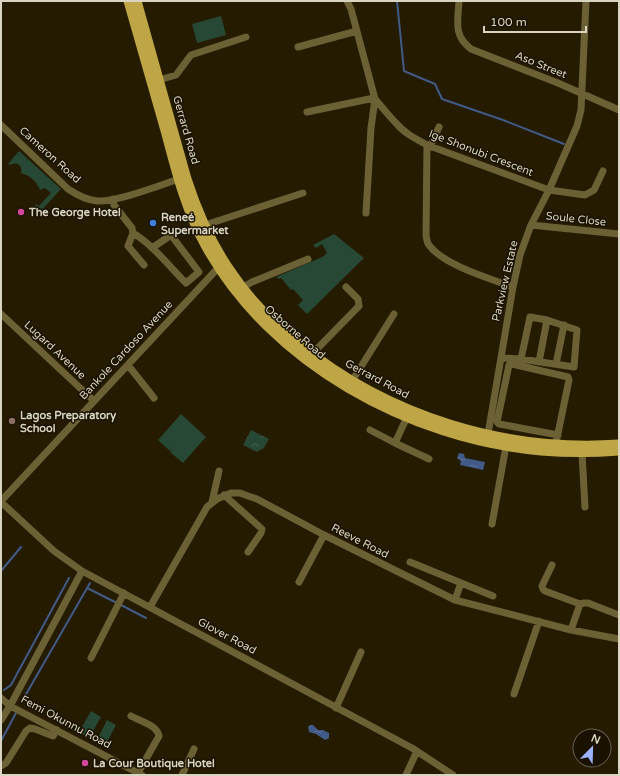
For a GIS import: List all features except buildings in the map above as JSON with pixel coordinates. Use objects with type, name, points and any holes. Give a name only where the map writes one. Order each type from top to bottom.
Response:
[{"type":"main road","name":"Osborne Road","points":[[128,1],[178,179],[193,221],[218,268],[238,295],[259,319],[277,336],[304,359],[356,392],[406,417],[465,437],[506,446],[541,451],[619,451]]},
{"type":"main road","name":"Gerrard Road","points":[[137,1],[187,179],[195,202],[223,259],[242,287],[273,321],[312,354],[352,381],[380,397],[445,423],[488,434],[533,441],[557,439],[577,445],[619,444]]},
{"type":"street","points":[[347,1],[357,31],[374,99],[366,213]]},
{"type":"street","name":"Aso Street","points":[[459,1],[458,29],[463,43],[471,49],[558,83],[619,110]]},
{"type":"street","name":"Parkview Estate","points":[[488,434],[513,287],[520,255],[531,225],[549,190],[577,126],[582,110],[586,1]]},
{"type":"street","points":[[298,47],[357,31]]},
{"type":"street","points":[[159,80],[176,75],[191,55],[246,37]]},
{"type":"street","points":[[307,112],[374,99]]},
{"type":"street","name":"Ige Shonubi Crescent","points":[[374,99],[388,113],[396,124],[411,136],[428,146],[549,190],[585,195],[594,190],[603,171]]},
{"type":"street","name":"Cameron Road","points":[[1,125],[64,184],[84,198],[95,200],[113,199],[178,179]]},
{"type":"street","points":[[438,127],[428,146],[426,236],[428,244],[445,258],[465,269],[513,287]]},
{"type":"street","points":[[205,225],[303,193]]},
{"type":"street","points":[[113,199],[114,205],[132,228],[133,233],[128,246],[144,265]]},
{"type":"street","name":"Soule Close","points":[[531,225],[619,234]]},
{"type":"street","points":[[133,233],[143,239],[186,283],[199,272],[171,235],[152,248]]},
{"type":"street","points":[[242,287],[308,258]]},
{"type":"street","name":"Bankole Cardoso Avenue","points":[[1,501],[218,268]]},
{"type":"street","points":[[312,354],[359,306],[358,299],[346,287]]},
{"type":"street","name":"Lugard Avenue","points":[[1,314],[94,401]]},
{"type":"street","points":[[352,381],[394,314]]},
{"type":"street","points":[[502,358],[521,359],[574,367],[577,330],[547,320],[530,317],[521,359]]},
{"type":"street","points":[[539,362],[547,320]]},
{"type":"street","points":[[556,364],[564,325]]},
{"type":"street","points":[[512,364],[568,377],[569,380],[557,439],[496,422],[509,365],[512,364]]},
{"type":"street","points":[[128,365],[154,398]]},
{"type":"street","points":[[395,443],[406,417]]},
{"type":"street","points":[[370,430],[429,459]]},
{"type":"street","points":[[492,524],[506,446]]},
{"type":"street","points":[[582,452],[585,507]]},
{"type":"street","points":[[212,502],[219,471]]},
{"type":"street","name":"Reeve Road","points":[[224,495],[230,493],[240,494],[257,499],[324,535],[455,600],[571,630],[619,639]]},
{"type":"street","points":[[150,607],[208,507],[212,502],[224,495],[262,529],[261,533],[248,552]]},
{"type":"street","name":"Glover Road","points":[[1,501],[54,551],[82,571],[417,751],[453,775]]},
{"type":"street","points":[[299,582],[324,535]]},
{"type":"street","points":[[410,562],[494,596]]},
{"type":"street","points":[[552,565],[542,586],[545,591],[580,604],[588,603],[619,615]]},
{"type":"street","points":[[1,720],[10,706],[82,571]]},
{"type":"street","points":[[455,600],[461,583]]},
{"type":"street","points":[[91,658],[124,593]]},
{"type":"street","points":[[571,630],[580,604]]},
{"type":"street","points":[[514,694],[539,621]]},
{"type":"street","points":[[336,708],[361,652]]},
{"type":"street","name":"Femi Okunnu Road","points":[[1,698],[10,706],[140,774]]},
{"type":"street","points":[[131,716],[156,728],[159,736],[140,774]]},
{"type":"street","points":[[1,766],[6,762],[26,731],[30,728],[36,728],[53,736],[57,730]]},
{"type":"street","points":[[182,775],[194,749]]},
{"type":"street","points":[[406,775],[417,751]]},
{"type":"green space","points":[[221,16],[226,35],[197,43],[192,24]]},
{"type":"green space","points":[[19,151],[61,189],[39,213],[34,208],[36,204],[39,206],[51,193],[45,188],[40,190],[32,179],[21,173],[21,168],[18,164],[8,164]]},
{"type":"green space","points":[[334,234],[364,258],[307,314],[298,305],[303,300],[293,289],[291,290],[281,278],[279,279],[276,277],[322,257],[327,253],[322,244],[316,248],[313,245]]},
{"type":"green space","points":[[181,414],[206,437],[183,463],[170,452],[174,447],[170,451],[158,440]]},
{"type":"green space","points":[[251,430],[269,439],[264,448],[257,452],[243,445]]},
{"type":"green space","points":[[91,711],[101,717],[89,738],[79,732]]},
{"type":"green space","points":[[107,720],[116,725],[105,746],[96,742]]},
{"type":"water","points":[[459,453],[464,454],[465,458],[485,462],[483,470],[460,465],[461,461],[457,458]]},
{"type":"water","points":[[313,725],[318,730],[323,730],[329,733],[329,738],[325,740],[316,734],[309,732],[308,727]]},
{"type":"waterway","points":[[397,1],[404,71],[435,84],[442,99],[503,120],[564,144]]},
{"type":"waterway","points":[[1,571],[21,547]]},
{"type":"waterway","points":[[4,690],[11,685],[69,578]]},
{"type":"waterway","points":[[25,696],[90,583]]},
{"type":"waterway","points":[[87,588],[117,603]]},
{"type":"waterway","points":[[121,605],[146,618]]},
{"type":"waterway","points":[[1,741],[17,711]]},
{"type":"place","name":"The George Hotel","points":[[21,212]]},
{"type":"place","name":"Reneé Supermarket","points":[[153,223]]},
{"type":"place","name":"Lagos Preparatory School","points":[[12,421]]},
{"type":"place","name":"La Cour Boutique Hotel","points":[[85,763]]}]
